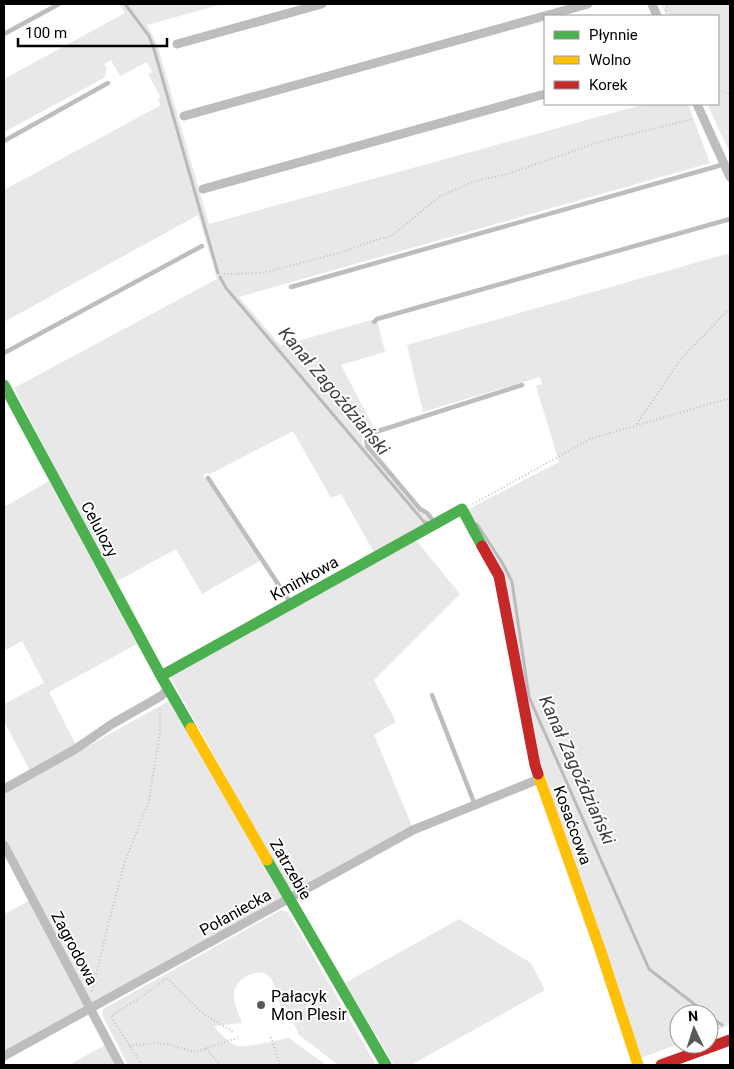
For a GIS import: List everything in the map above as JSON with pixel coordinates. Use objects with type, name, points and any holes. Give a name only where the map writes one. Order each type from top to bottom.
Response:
[{"type":"street","points":[[177,44],[322,4]]},
{"type":"street","points":[[548,15],[588,4]]},
{"type":"street","points":[[184,116],[544,16]]},
{"type":"street","points":[[203,189],[544,94]]},
{"type":"street","points":[[697,105],[730,177]]},
{"type":"street","name":"Celulozy","points":[[4,386],[161,676],[165,692]]},
{"type":"street","name":"Kminkowa","points":[[161,676],[462,509]]},
{"type":"street","name":"Kosaćcowa","points":[[462,509],[500,576],[535,765],[601,952],[638,1065]]},
{"type":"street","points":[[4,789],[74,750],[112,724],[165,692]]},
{"type":"street","name":"Zatrzebie","points":[[165,692],[290,899],[386,1065]]},
{"type":"street","name":"Połaniecka","points":[[4,1056],[413,830],[539,779]]},
{"type":"street","name":"Zagrodowa","points":[[4,845],[120,1065]]},
{"type":"street","points":[[661,1065],[730,1040]]},
{"type":"lane","points":[[4,34],[59,4]]},
{"type":"lane","points":[[4,141],[108,83]]},
{"type":"lane","points":[[291,287],[725,164]]},
{"type":"lane","points":[[374,322],[387,316],[730,219]]},
{"type":"lane","points":[[4,353],[202,246]]},
{"type":"lane","points":[[436,524],[427,513],[420,509],[367,446],[366,438],[369,434],[522,385]]},
{"type":"lane","points":[[208,478],[291,604]]},
{"type":"lane","points":[[432,696],[475,805]]},
{"type":"path","points":[[224,274],[263,274],[346,251],[393,235],[439,197],[475,181],[508,174],[599,142],[703,117]]},
{"type":"path","points":[[637,424],[680,360],[730,308]]},
{"type":"path","points":[[462,509],[590,439],[730,398]]},
{"type":"path","points":[[90,1008],[94,980],[124,864],[149,800],[165,692]]},
{"type":"path","points":[[142,1065],[111,1016],[167,978],[201,1012],[233,1032]]},
{"type":"path","points":[[271,1037],[280,1065]]},
{"type":"path","points":[[129,1046],[156,1043],[167,1044],[194,1052],[238,1038]]},
{"type":"path","points":[[206,1049],[221,1065]]},
{"type":"shaded area","points":[[119,4],[223,4],[147,25],[157,44],[209,224],[641,105],[688,105],[710,163],[239,297],[281,346],[371,320],[378,323],[385,352],[341,365],[374,428],[366,431],[362,436],[363,445],[417,509],[428,518],[429,524],[375,554],[341,494],[331,498],[293,431],[210,474],[203,475],[260,561],[202,594],[176,549],[114,583],[14,388],[217,279],[198,215],[4,322],[4,190],[161,105],[158,100],[160,96],[148,74],[152,72],[147,62],[120,76],[111,60],[104,64],[107,69],[104,78],[4,132],[4,79],[125,13]]},
{"type":"shaded area","points":[[661,4],[730,4],[730,153],[707,105],[719,105],[719,15],[666,15]]},
{"type":"shaded area","points":[[730,253],[730,1025],[719,1029],[719,1004],[669,1004],[669,1048],[638,1059],[541,764],[502,573],[465,511],[559,462],[536,386],[542,384],[540,377],[423,412],[407,345]]},
{"type":"shaded area","points":[[49,481],[137,644],[49,692],[76,745],[30,771],[4,721],[4,704],[44,683],[22,641],[4,651],[4,507]]},
{"type":"shaded area","points":[[415,539],[460,594],[374,680],[396,722],[374,735],[412,826],[297,891],[287,888],[170,676]]},
{"type":"shaded area","points":[[169,701],[284,897],[92,1004],[4,838],[4,793]]},
{"type":"shaded area","points":[[29,901],[85,1008],[4,1053],[4,914]]},
{"type":"shaded area","points":[[281,910],[288,912],[376,1065],[338,1065],[299,1035],[289,1012],[282,1011],[272,980],[260,972],[248,975],[235,988],[234,1001],[242,1023],[214,1026],[228,1040],[238,1046],[256,1045],[289,1038],[326,1065],[128,1065],[102,1015],[103,1009]]},
{"type":"shaded area","points":[[459,919],[531,963],[545,990],[411,1065],[394,1065],[345,983]]},
{"type":"shaded area","points":[[105,1045],[115,1065],[69,1065]]},
{"type":"waterway","name":"Kanał Zagoździański","points":[[125,4],[149,36],[154,49],[218,273]]},
{"type":"waterway","name":"Kanał Zagoździański","points":[[220,277],[226,288],[425,523],[427,522]]},
{"type":"waterway","name":"Kanał Zagoździański","points":[[477,524],[503,564],[512,582],[529,697],[649,969],[694,1004]]},
{"type":"traffic: fast","points":[[4,385],[191,728]]},
{"type":"traffic: fast","points":[[161,676],[462,509],[482,546]]},
{"type":"traffic: fast","points":[[267,860],[386,1065]]},
{"type":"traffic: slow","points":[[191,728],[267,860]]},
{"type":"traffic: slow","points":[[538,774],[601,952],[638,1065]]},
{"type":"traffic: jam","points":[[482,546],[499,576],[538,774]]},
{"type":"traffic: jam","points":[[661,1065],[730,1040]]},
{"type":"place","name":"Pałacyk Mon Plesir","points":[[261,1005]]}]
